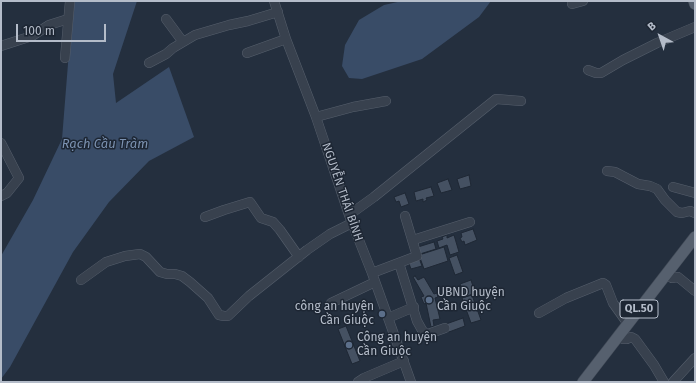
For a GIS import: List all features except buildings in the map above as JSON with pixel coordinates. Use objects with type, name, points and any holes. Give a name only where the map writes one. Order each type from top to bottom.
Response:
[{"type":"main road","name":"QL.50","points":[[583,382],[695,237]]},
{"type":"street","points":[[65,58],[70,1]]},
{"type":"street","name":"NGUYỄN THÁI BÌNH","points":[[274,1],[286,39],[316,117],[350,219],[374,278],[411,382]]},
{"type":"street","points":[[572,4],[583,1]]},
{"type":"street","points":[[149,63],[166,54],[182,42],[206,31],[229,24],[260,18],[278,12]]},
{"type":"street","points":[[1,46],[32,36],[49,25],[68,19]]},
{"type":"street","points":[[166,19],[182,42]]},
{"type":"street","points":[[588,70],[601,73],[657,42],[695,27]]},
{"type":"street","points":[[247,53],[286,39]]},
{"type":"street","points":[[81,280],[106,262],[125,256],[140,254],[146,257],[160,272],[182,276],[208,298],[219,314],[228,316],[299,257],[350,219],[374,197],[496,100],[521,101]]},
{"type":"street","points":[[316,117],[353,107],[386,101]]},
{"type":"street","points":[[1,143],[18,178],[7,193],[1,196]]},
{"type":"street","points":[[607,171],[615,172],[638,184],[657,189],[677,212],[682,213],[690,211],[695,213]]},
{"type":"street","points":[[673,186],[695,193]]},
{"type":"street","points":[[205,217],[251,203],[256,213],[261,218],[273,222],[299,257]]},
{"type":"street","points":[[331,303],[399,263],[418,256],[405,216]]},
{"type":"street","points":[[413,240],[470,222]]},
{"type":"street","points":[[399,263],[414,307],[417,321],[426,334],[445,328]]},
{"type":"street","points":[[666,274],[672,278],[678,277],[695,291]]},
{"type":"street","points":[[539,313],[566,298],[603,283],[606,285],[612,303],[628,324]]},
{"type":"street","points":[[388,318],[414,307]]},
{"type":"street","points":[[618,336],[623,339],[632,337],[635,339],[654,365],[664,382]]},
{"type":"street","points":[[673,382],[695,358]]},
{"type":"street","points":[[358,382],[404,361]]},
{"type":"water","name":"Rạch Cầu Tràm","points":[[73,1],[137,1],[113,74],[116,103],[169,67],[194,137],[149,161],[109,202],[73,252],[10,367],[1,379],[1,256],[33,200],[62,139]]},
{"type":"water","points":[[402,1],[491,1],[479,17],[422,59],[362,79],[349,78],[342,66],[345,45],[359,20],[384,5]]},
{"type":"place","name":"UBND huyện Cần Giuộc","points":[[429,300]]},
{"type":"place","name":"công an huyện Cần Giuộc","points":[[382,314]]},
{"type":"place","name":"Công an huyện Cần Giuộc","points":[[349,345]]}]
